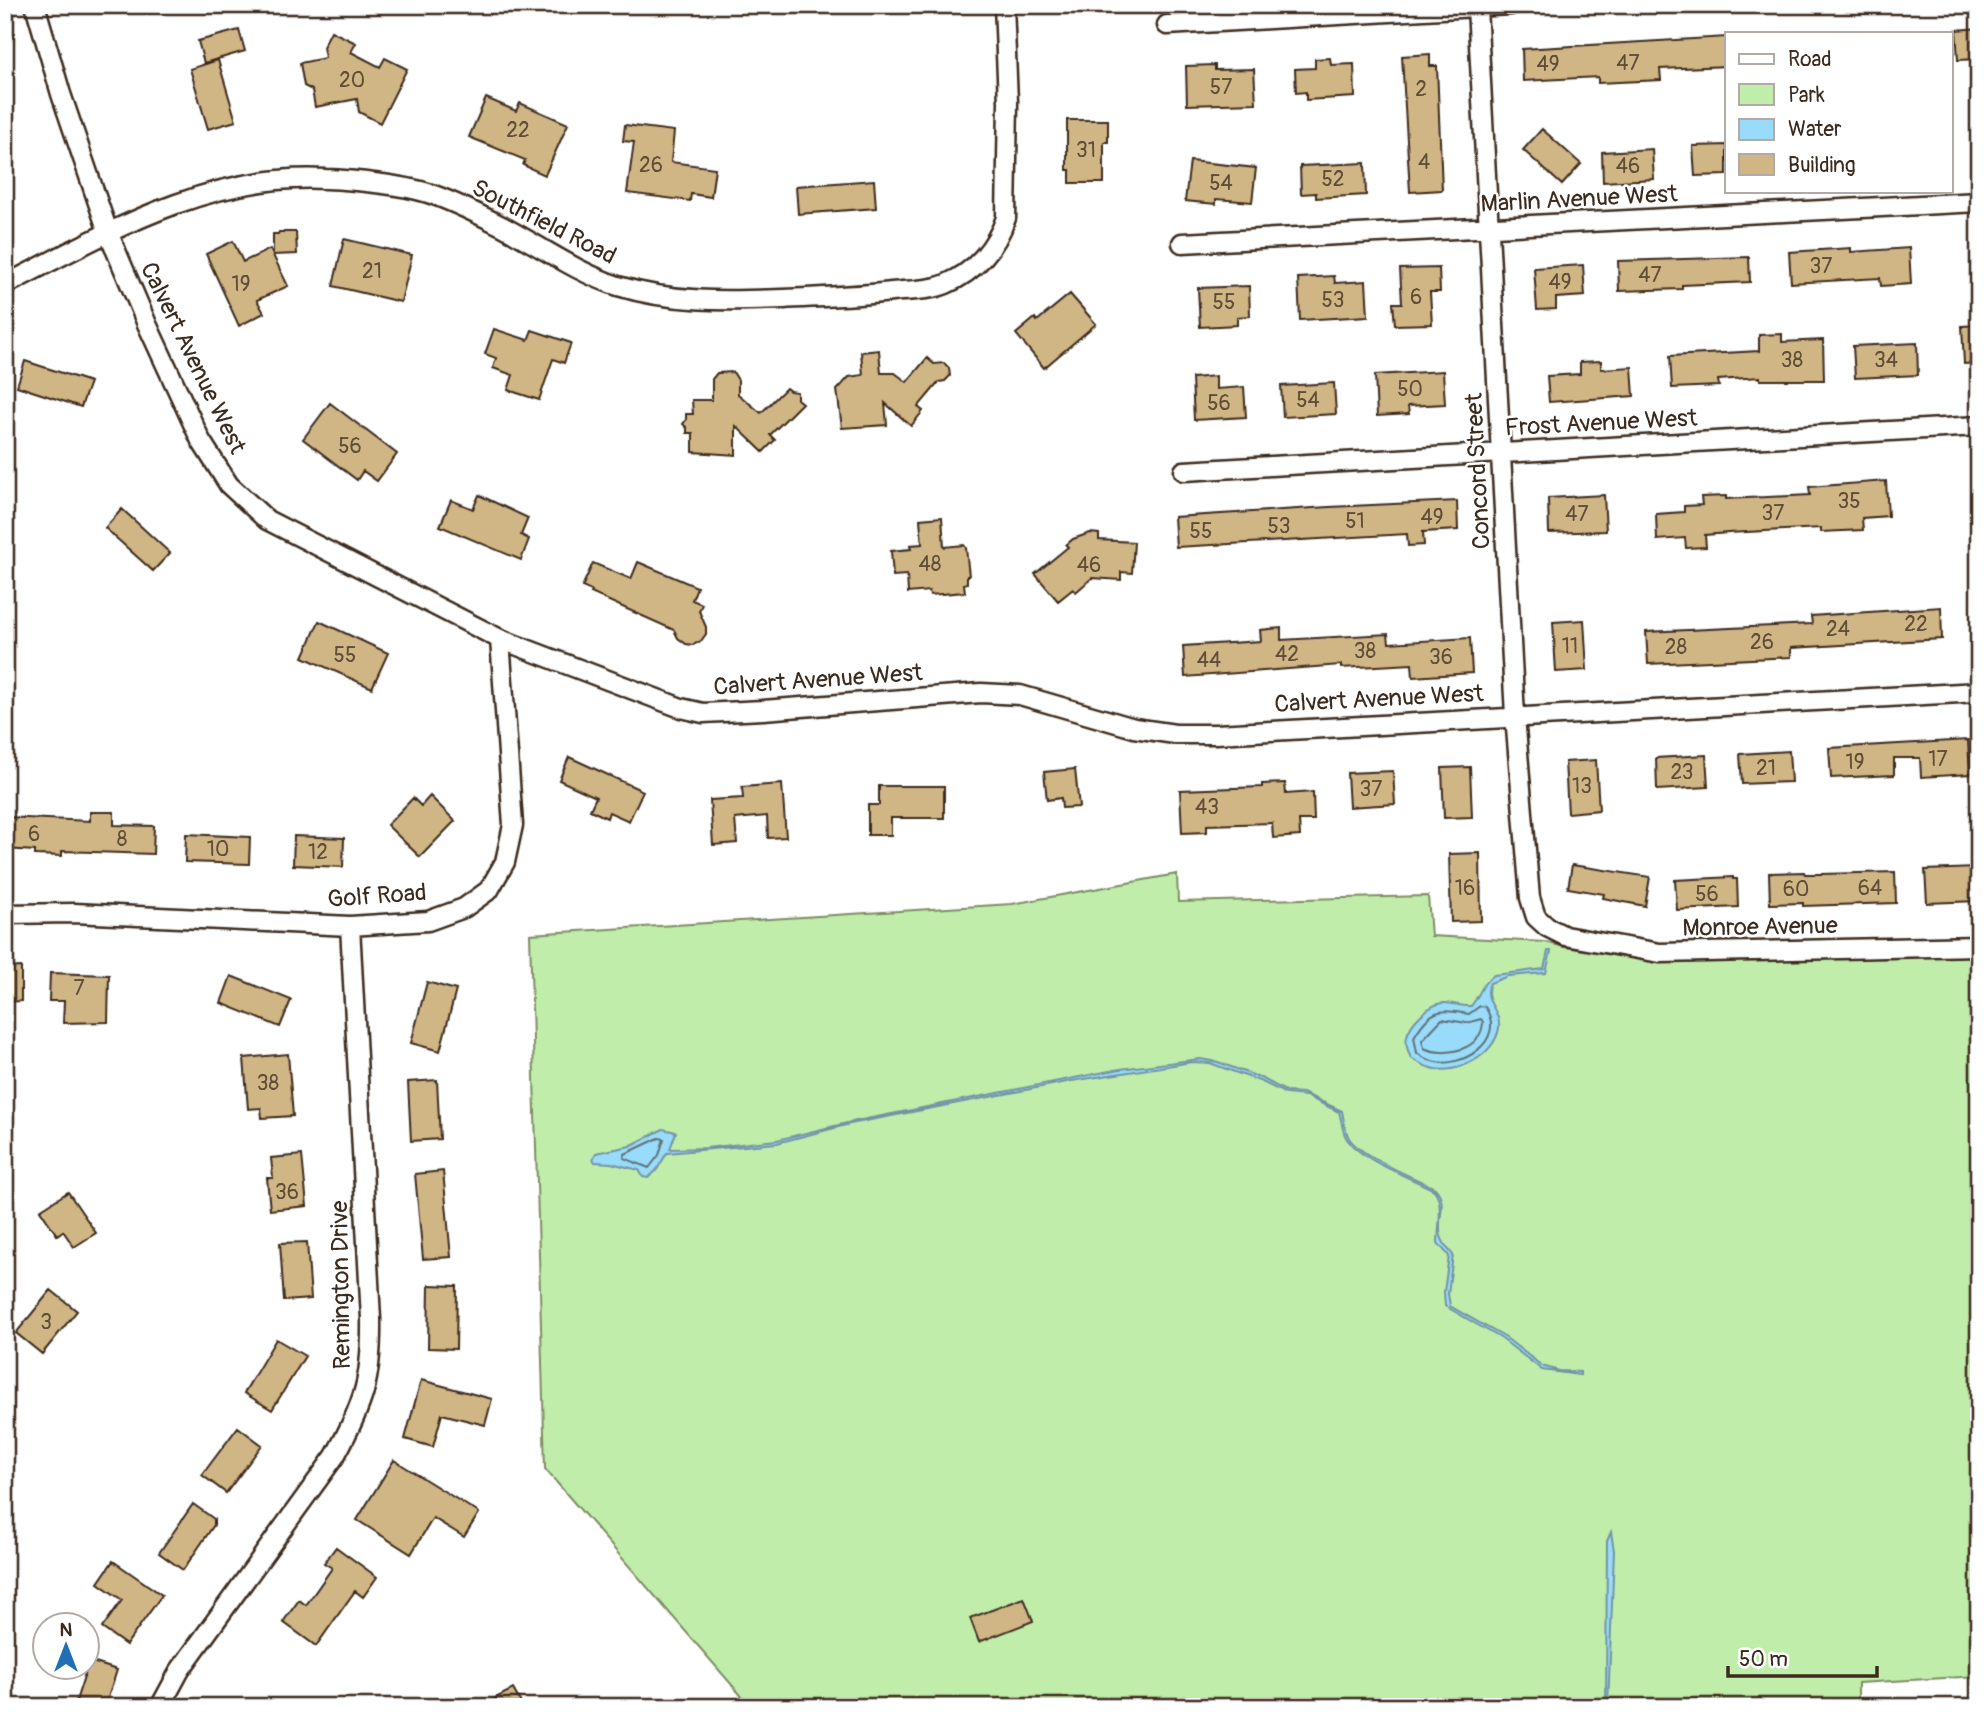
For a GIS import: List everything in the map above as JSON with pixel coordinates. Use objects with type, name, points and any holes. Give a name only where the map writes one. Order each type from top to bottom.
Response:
[{"type":"street","name":"Calvert Avenue West","points":[[35,5],[61,94],[108,232],[201,441],[229,485],[267,520],[500,639],[657,700],[703,713],[981,693],[1020,695],[1134,727],[1175,734],[1216,734],[1979,692]]},
{"type":"street","name":"Southfield Road","points":[[5,285],[108,232],[186,199],[255,183],[325,178],[426,192],[492,221],[568,264],[604,280],[673,299],[715,302],[837,297],[944,285],[967,273],[985,255],[999,236],[1006,218],[1004,5]]},
{"type":"street","points":[[1167,25],[1510,5]]},
{"type":"street","name":"Concord Street","points":[[1477,7],[1515,716],[1530,898],[1536,917],[1547,927]]},
{"type":"street","name":"Marlin Avenue West","points":[[1182,243],[1979,202]]},
{"type":"street","name":"Frost Avenue West","points":[[1184,471],[1979,426]]},
{"type":"street","name":"Golf Road","points":[[5,914],[74,913],[350,926],[428,920],[464,908],[489,890],[505,862],[513,825],[500,639]]},
{"type":"street","name":"Remington Drive","points":[[160,1707],[180,1670],[335,1455],[354,1421],[367,1387],[372,1354],[350,926]]},
{"type":"street","name":"Monroe Avenue","points":[[1547,927],[1565,936],[1679,955],[1979,946]]},
{"type":"green space","points":[[1177,874],[1178,902],[1428,896],[1431,936],[1545,942],[1564,947],[1679,955],[1979,946],[1979,1676],[1858,1683],[1858,1707],[751,1707],[545,1469],[530,934],[1012,904]]},
{"type":"water","points":[[1548,951],[1551,951],[1546,973],[1508,976],[1490,983],[1488,995],[1499,1028],[1496,1038],[1482,1055],[1462,1066],[1441,1070],[1411,1058],[1407,1036],[1426,1010],[1443,1003],[1471,1006],[1494,975],[1544,969]]},
{"type":"water","points":[[1200,1059],[1218,1062],[1263,1079],[1287,1092],[1303,1093],[1342,1111],[1347,1135],[1355,1145],[1376,1159],[1435,1188],[1442,1205],[1441,1236],[1453,1255],[1448,1294],[1450,1306],[1506,1338],[1542,1366],[1559,1371],[1580,1372],[1580,1375],[1542,1370],[1502,1339],[1445,1306],[1444,1292],[1449,1256],[1438,1243],[1440,1207],[1434,1190],[1374,1161],[1354,1147],[1345,1136],[1339,1112],[1306,1096],[1286,1094],[1210,1063],[1192,1062],[1072,1081],[850,1124],[777,1143],[667,1153],[656,1171],[648,1178],[643,1177],[639,1170],[595,1162],[593,1159],[596,1153],[630,1146],[663,1129],[676,1132],[670,1149],[777,1140],[851,1122],[1120,1069]]},
{"type":"water","points":[[1611,1532],[1614,1551],[1606,1707],[1607,1541]]},
{"type":"building","points":[[1979,28],[1979,59],[1958,60],[1956,30]]},
{"type":"building","points":[[239,30],[245,51],[204,63],[198,41]]},
{"type":"building","points":[[331,31],[356,43],[351,52],[380,67],[385,58],[407,69],[380,123],[359,112],[357,99],[315,107],[312,90],[304,86],[300,63],[325,58],[323,47]]},
{"type":"building","points":[[1725,37],[1725,66],[1660,69],[1661,80],[1598,83],[1598,77],[1523,81],[1522,49]]},
{"type":"building","points":[[1430,54],[1430,66],[1437,66],[1442,190],[1410,192],[1402,56]]},
{"type":"building","points":[[1330,58],[1331,65],[1354,64],[1355,97],[1306,100],[1306,92],[1296,93],[1295,69],[1315,68],[1315,59]]},
{"type":"building","points":[[218,60],[236,121],[208,129],[190,69]]},
{"type":"building","points":[[1215,65],[1215,70],[1254,69],[1256,103],[1187,105],[1186,66]]},
{"type":"building","points":[[486,98],[516,111],[520,103],[568,124],[545,175],[523,165],[525,160],[469,137]]},
{"type":"building","points":[[1067,120],[1108,120],[1108,142],[1104,142],[1104,183],[1070,183],[1070,170],[1067,170]]},
{"type":"building","points":[[625,125],[674,131],[671,162],[715,168],[711,197],[691,194],[690,201],[627,193],[634,142],[623,141]]},
{"type":"building","points":[[1542,129],[1581,164],[1562,185],[1523,150]]},
{"type":"building","points":[[1725,145],[1725,175],[1695,176],[1693,146]]},
{"type":"building","points":[[1652,149],[1654,179],[1603,182],[1602,152]]},
{"type":"building","points":[[1190,161],[1256,168],[1252,202],[1216,199],[1216,204],[1185,201]]},
{"type":"building","points":[[1365,163],[1366,195],[1316,198],[1316,193],[1301,194],[1300,166]]},
{"type":"building","points":[[874,180],[876,208],[798,214],[796,186]]},
{"type":"building","points":[[296,232],[297,254],[273,255],[273,234]]},
{"type":"building","points":[[344,239],[412,255],[401,302],[333,286]]},
{"type":"building","points":[[233,241],[243,262],[270,249],[288,286],[257,300],[264,313],[239,326],[206,254]]},
{"type":"building","points":[[1851,248],[1851,252],[1909,248],[1911,284],[1881,286],[1880,278],[1791,283],[1789,252]]},
{"type":"building","points":[[1749,257],[1750,282],[1682,285],[1682,289],[1619,291],[1618,261]]},
{"type":"building","points":[[1583,265],[1585,296],[1556,298],[1556,309],[1537,310],[1534,268]]},
{"type":"building","points":[[1439,268],[1440,292],[1430,292],[1432,324],[1395,325],[1393,303],[1402,303],[1400,269]]},
{"type":"building","points":[[1334,276],[1335,283],[1366,281],[1368,316],[1300,320],[1298,278]]},
{"type":"building","points":[[1249,286],[1250,316],[1237,317],[1237,325],[1200,327],[1198,288]]},
{"type":"building","points":[[1070,294],[1096,324],[1044,368],[1016,334]]},
{"type":"building","points":[[1979,325],[1979,363],[1964,364],[1962,326]]},
{"type":"building","points":[[494,329],[528,340],[532,330],[571,343],[564,363],[553,359],[539,400],[508,390],[513,375],[493,368],[496,358],[485,354]]},
{"type":"building","points":[[1782,334],[1782,342],[1823,340],[1824,380],[1760,380],[1760,377],[1718,380],[1719,386],[1672,388],[1670,356],[1759,351],[1759,335]]},
{"type":"building","points":[[1917,343],[1918,375],[1855,378],[1853,346]]},
{"type":"building","points":[[879,350],[881,373],[895,373],[907,382],[927,358],[934,364],[944,363],[949,368],[950,376],[939,382],[918,407],[923,411],[911,426],[885,403],[887,425],[842,428],[837,390],[849,377],[863,375],[861,352]]},
{"type":"building","points":[[25,361],[90,382],[81,407],[17,386]]},
{"type":"building","points":[[1601,361],[1601,369],[1632,367],[1634,396],[1549,402],[1547,376],[1580,374],[1580,362]]},
{"type":"building","points":[[1443,371],[1445,404],[1408,406],[1409,414],[1377,416],[1375,375]]},
{"type":"building","points":[[733,372],[738,380],[738,394],[761,413],[786,388],[797,392],[797,399],[802,403],[770,435],[775,440],[763,452],[736,426],[736,455],[693,452],[693,433],[687,433],[683,424],[686,414],[693,414],[692,400],[712,400],[712,379],[717,373]]},
{"type":"building","points":[[1216,376],[1216,389],[1244,387],[1246,417],[1194,420],[1192,378]]},
{"type":"building","points":[[1334,383],[1336,414],[1283,417],[1281,386]]},
{"type":"building","points":[[330,403],[397,454],[377,481],[363,471],[357,480],[303,439]]},
{"type":"building","points":[[1886,481],[1888,516],[1862,518],[1863,530],[1821,532],[1821,528],[1705,535],[1706,547],[1686,548],[1685,538],[1657,540],[1656,514],[1684,512],[1684,506],[1702,505],[1701,497],[1726,496],[1726,499],[1810,495],[1809,487]]},
{"type":"building","points":[[479,495],[528,518],[521,535],[529,539],[521,560],[440,526],[451,500],[473,509]]},
{"type":"building","points":[[1604,495],[1606,531],[1549,533],[1548,498]]},
{"type":"building","points":[[1457,501],[1458,530],[1423,532],[1424,545],[1408,546],[1407,534],[1176,547],[1174,517]]},
{"type":"building","points":[[122,509],[170,553],[153,571],[105,528]]},
{"type":"building","points":[[942,517],[944,547],[964,545],[966,548],[969,576],[964,584],[965,592],[930,595],[929,591],[908,593],[907,575],[893,576],[891,551],[911,549],[910,545],[922,544],[920,519]]},
{"type":"building","points":[[1090,533],[1099,534],[1099,540],[1134,542],[1132,573],[1121,572],[1121,580],[1092,578],[1076,592],[1073,589],[1058,601],[1035,574],[1068,547],[1066,545],[1073,539]]},
{"type":"building","points":[[638,562],[697,587],[692,600],[702,604],[699,611],[706,627],[706,634],[701,641],[693,645],[686,644],[678,638],[674,630],[582,587],[593,563],[631,579]]},
{"type":"building","points":[[1941,607],[1942,639],[1791,648],[1791,657],[1648,664],[1646,632],[1812,624],[1811,616]]},
{"type":"building","points":[[1584,620],[1587,670],[1556,672],[1553,622]]},
{"type":"building","points":[[319,621],[388,653],[372,688],[303,657]]},
{"type":"building","points":[[1281,628],[1281,640],[1388,634],[1389,643],[1470,638],[1472,673],[1413,677],[1412,664],[1341,668],[1341,665],[1185,677],[1183,646],[1261,641],[1260,630]]},
{"type":"building","points":[[1968,740],[1970,774],[1921,777],[1920,758],[1894,758],[1894,775],[1831,778],[1829,748]]},
{"type":"building","points":[[1789,751],[1791,782],[1742,784],[1740,754]]},
{"type":"building","points":[[1706,755],[1708,787],[1657,790],[1656,758]]},
{"type":"building","points":[[569,757],[643,791],[629,821],[609,812],[607,818],[590,810],[596,797],[559,780]]},
{"type":"building","points":[[1596,760],[1599,810],[1568,813],[1565,762]]},
{"type":"building","points":[[1470,767],[1472,817],[1444,818],[1442,768]]},
{"type":"building","points":[[1075,769],[1079,807],[1062,808],[1061,798],[1047,800],[1044,772]]},
{"type":"building","points":[[1393,771],[1395,804],[1349,807],[1347,773]]},
{"type":"building","points":[[1285,783],[1286,794],[1313,792],[1314,820],[1299,820],[1300,836],[1273,838],[1272,823],[1207,825],[1207,832],[1182,833],[1180,790],[1262,787],[1262,784]]},
{"type":"building","points":[[782,784],[786,837],[768,838],[767,816],[735,819],[737,843],[713,845],[710,800],[743,798],[742,787]]},
{"type":"building","points":[[879,786],[944,786],[944,818],[891,818],[891,835],[868,835],[868,805],[879,805]]},
{"type":"building","points":[[430,796],[455,821],[420,857],[387,825],[413,798],[421,806]]},
{"type":"building","points":[[90,812],[114,812],[114,825],[154,826],[153,854],[62,851],[62,856],[35,855],[35,851],[5,849],[5,817],[90,821]]},
{"type":"building","points":[[186,834],[250,837],[249,864],[185,862]]},
{"type":"building","points":[[294,836],[344,838],[343,867],[293,865]]},
{"type":"building","points":[[1480,853],[1481,921],[1451,922],[1449,854]]},
{"type":"building","points":[[1572,865],[1650,877],[1645,906],[1603,898],[1604,894],[1568,888]]},
{"type":"building","points":[[1976,868],[1978,901],[1927,903],[1925,870]]},
{"type":"building","points":[[1895,872],[1896,903],[1803,906],[1803,903],[1770,904],[1769,873]]},
{"type":"building","points":[[1737,879],[1738,907],[1677,910],[1675,880]]},
{"type":"building","points":[[21,967],[21,1001],[5,1002],[5,968]]},
{"type":"building","points":[[50,973],[109,975],[108,1022],[63,1023],[64,1001],[49,1001]]},
{"type":"building","points":[[231,976],[291,1000],[280,1027],[221,1003]]},
{"type":"building","points":[[427,982],[456,990],[440,1051],[411,1043]]},
{"type":"building","points":[[288,1054],[293,1116],[262,1118],[261,1108],[248,1109],[244,1058]]},
{"type":"building","points":[[437,1080],[440,1139],[411,1141],[408,1082]]},
{"type":"building","points":[[302,1155],[307,1206],[270,1210],[267,1178],[273,1178],[271,1158]]},
{"type":"building","points":[[443,1171],[451,1257],[423,1259],[415,1174]]},
{"type":"building","points":[[68,1192],[96,1233],[74,1247],[63,1231],[57,1235],[40,1210]]},
{"type":"building","points":[[307,1242],[311,1299],[284,1301],[280,1243]]},
{"type":"building","points":[[429,1285],[457,1286],[456,1349],[428,1348]]},
{"type":"building","points":[[51,1290],[77,1311],[42,1354],[16,1333]]},
{"type":"building","points":[[276,1339],[305,1356],[272,1410],[244,1393]]},
{"type":"building","points":[[421,1380],[492,1399],[485,1425],[442,1414],[433,1447],[405,1439]]},
{"type":"building","points":[[238,1427],[262,1445],[226,1493],[202,1475]]},
{"type":"building","points":[[394,1460],[479,1513],[464,1537],[433,1518],[411,1554],[357,1520]]},
{"type":"building","points":[[193,1504],[214,1519],[214,1525],[183,1570],[159,1553]]},
{"type":"building","points":[[336,1547],[377,1577],[363,1597],[355,1591],[316,1646],[283,1622],[299,1600],[306,1605],[332,1568],[324,1563]]},
{"type":"building","points":[[113,1561],[162,1595],[126,1645],[102,1628],[122,1600],[98,1583]]},
{"type":"building","points":[[1024,1598],[1033,1621],[979,1642],[970,1618]]},
{"type":"building","points":[[102,1665],[117,1670],[105,1707],[74,1707],[83,1680],[102,1680]]},
{"type":"building","points":[[513,1689],[523,1707],[478,1707]]}]
